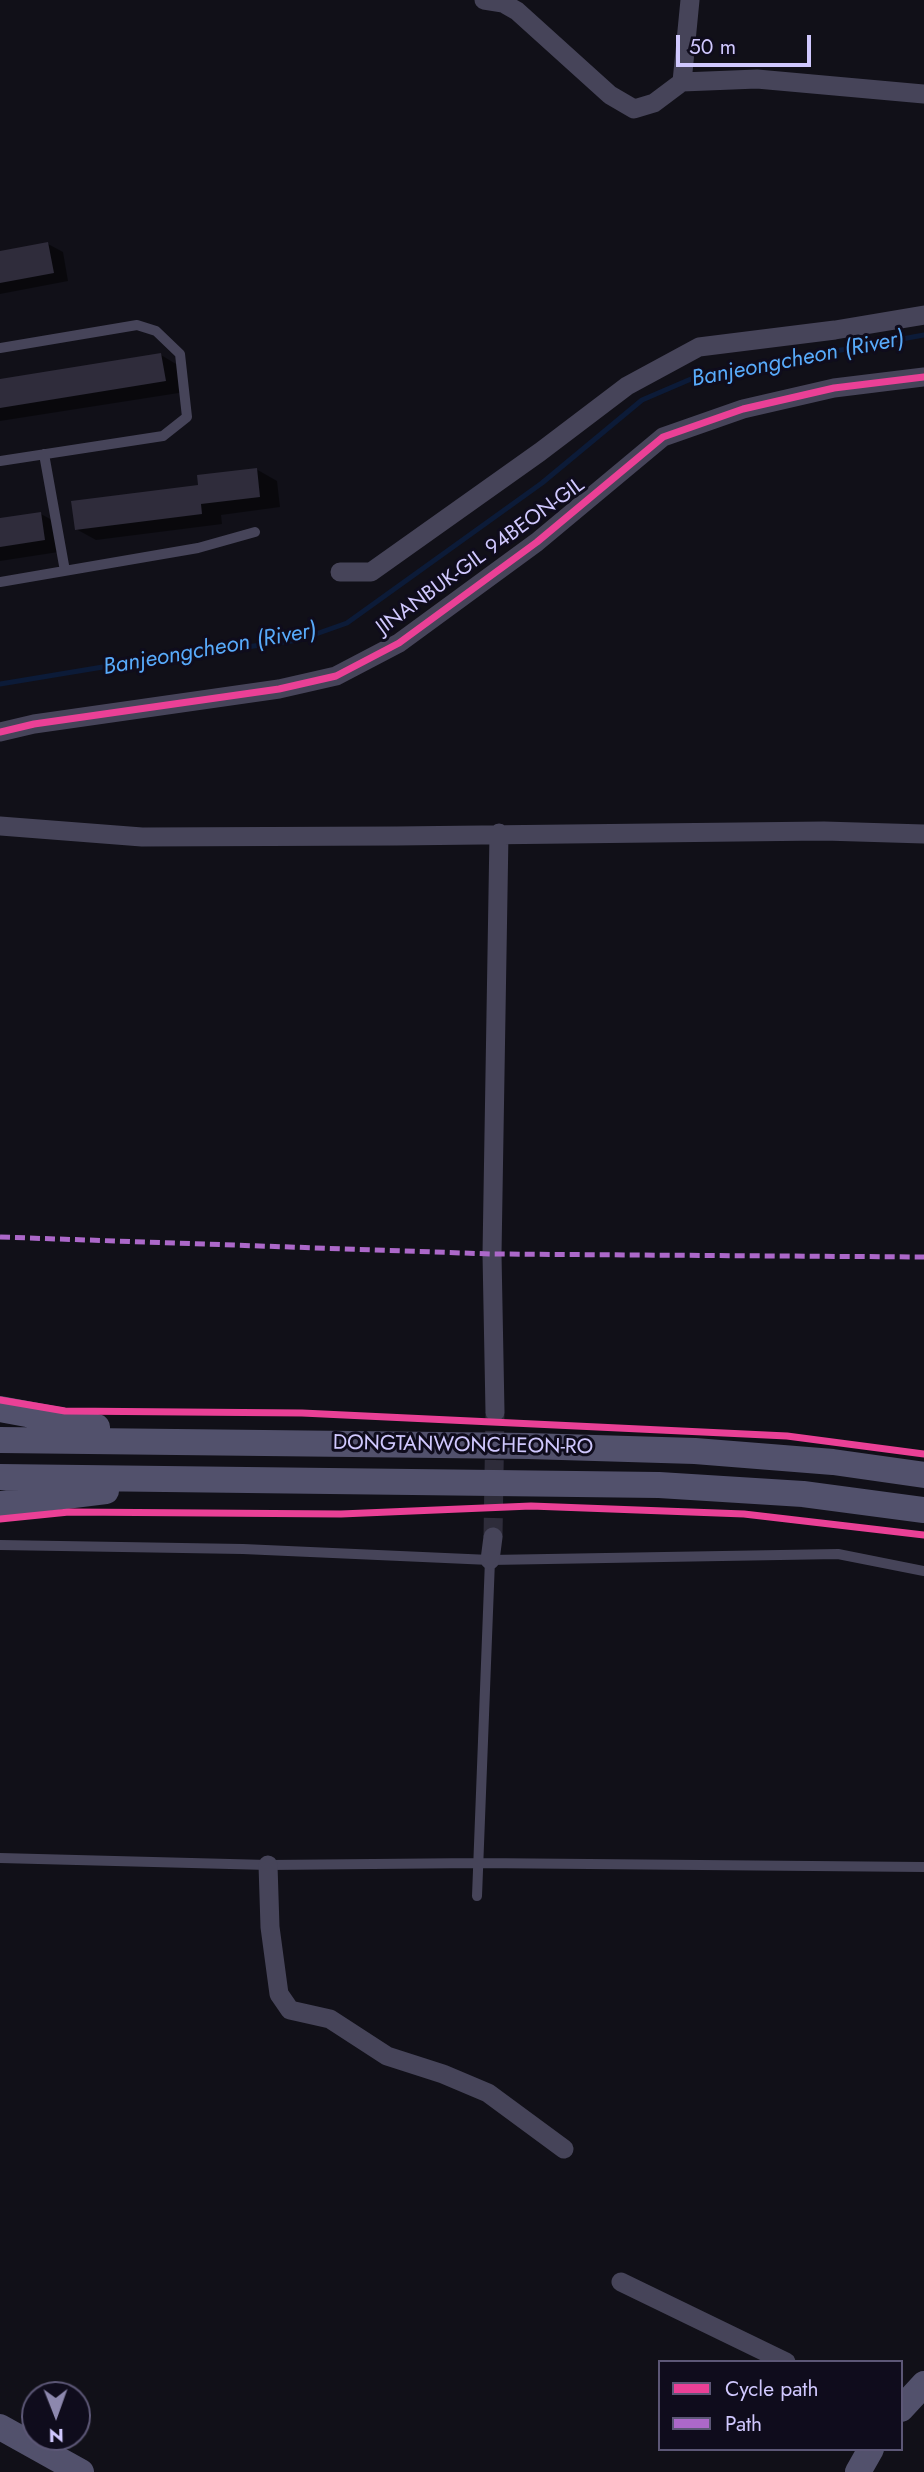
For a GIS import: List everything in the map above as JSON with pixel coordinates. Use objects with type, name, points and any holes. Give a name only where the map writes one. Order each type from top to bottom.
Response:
[{"type":"main road","points":[[0,1409],[67,1423],[200,1442]]},
{"type":"main road","name":"DONGTANWONCHEON-RO","points":[[0,1440],[695,1451],[832,1462],[924,1475]]},
{"type":"main road","name":"DONGTANWONCHEON-RO","points":[[0,1477],[659,1485],[803,1494],[924,1510]]},
{"type":"main road","points":[[0,1504],[200,1479]]},
{"type":"main road","points":[[903,2407],[924,2384]]},
{"type":"main road","points":[[0,2427],[81,2472]]},
{"type":"main road","points":[[858,2472],[870,2451]]},
{"type":"street","points":[[484,0],[503,3],[517,11],[610,95],[635,110],[654,103],[682,82],[757,79],[924,94]]},
{"type":"street","points":[[682,82],[690,0]]},
{"type":"street","points":[[340,572],[371,572],[627,386],[699,347],[835,330],[924,315]]},
{"type":"street","name":"JINANBUK-GIL 94BEON-GIL","points":[[0,732],[34,724],[279,689],[336,676],[398,643],[537,542],[663,437],[743,409],[821,391],[924,377]]},
{"type":"street","points":[[0,827],[142,837],[824,831],[924,834]]},
{"type":"street","points":[[495,1412],[492,1254],[499,833]]},
{"type":"street","points":[[490,1560],[493,1536]]},
{"type":"street","points":[[268,1865],[270,1927],[279,1994],[290,2010],[330,2019],[387,2056],[443,2074],[488,2093],[564,2149]]},
{"type":"street","points":[[621,2282],[782,2360]]},
{"type":"lane","points":[[0,348],[137,325],[156,331],[180,354],[187,417],[163,436],[0,461]]},
{"type":"lane","points":[[44,454],[65,571]]},
{"type":"lane","points":[[0,582],[198,548],[255,532]]},
{"type":"lane","points":[[0,1545],[243,1549],[490,1560],[838,1554],[924,1571]]},
{"type":"lane","points":[[477,1896],[490,1560]]},
{"type":"lane","points":[[0,1858],[268,1865],[478,1863],[924,1867]]},
{"type":"building","points":[[48,242],[54,273],[0,283],[0,251]]},
{"type":"building","points":[[161,353],[166,381],[0,408],[0,379]]},
{"type":"building","points":[[257,468],[260,497],[201,504],[202,514],[75,530],[71,501],[198,485],[197,475]]},
{"type":"building","points":[[41,512],[45,540],[0,547],[0,518]]},
{"type":"waterway","name":"Banjeongcheon (River)","points":[[0,684],[133,662],[299,640],[347,623],[542,483],[642,400],[698,376],[924,335]]},
{"type":"tunnel","points":[[493,1537],[495,1412]]},
{"type":"marked path","points":[[0,1237],[492,1254],[924,1257]]},
{"type":"cycle path","points":[[0,732],[34,724],[279,689],[336,676],[399,643],[537,542],[663,437],[743,409],[834,388],[924,377]]},
{"type":"cycle path","points":[[0,1400],[65,1411],[302,1413],[787,1436],[924,1454]]},
{"type":"cycle path","points":[[0,1519],[69,1512],[341,1514],[531,1506],[744,1514],[924,1535]]}]
